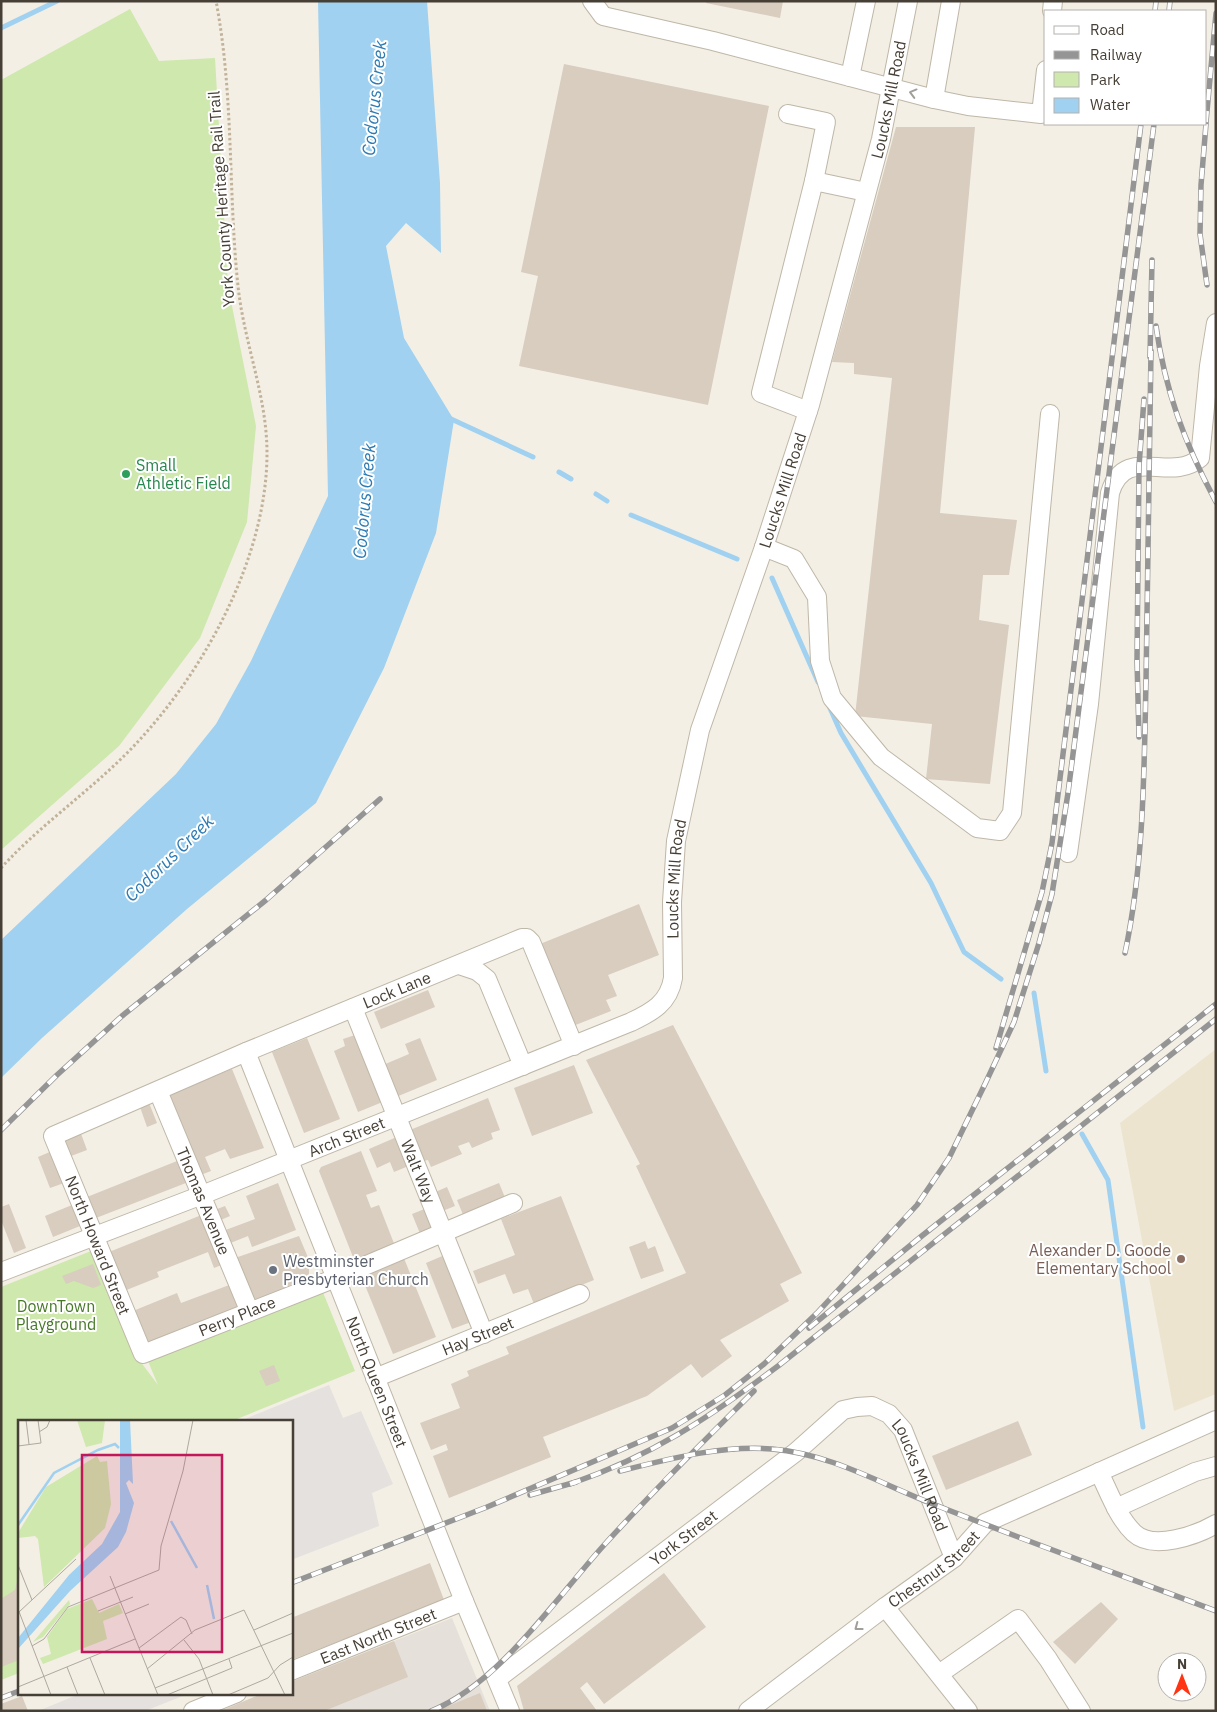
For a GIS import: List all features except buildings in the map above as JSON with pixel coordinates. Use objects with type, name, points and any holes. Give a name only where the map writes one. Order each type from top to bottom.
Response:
[{"type":"street","points":[[592,1],[603,16],[713,41],[934,99],[968,106],[1041,114],[1044,88]]},
{"type":"street","points":[[850,77],[866,1]]},
{"type":"street","name":"Loucks Mill Road","points":[[673,978],[672,902],[675,859],[686,790],[700,730],[764,547],[808,411],[881,139],[908,1]]},
{"type":"street","points":[[934,99],[951,1]]},
{"type":"street","points":[[788,114],[826,122],[814,181],[761,393],[808,411]]},
{"type":"street","points":[[814,181],[866,192]]},
{"type":"street","points":[[1068,853],[1089,704],[1110,493],[1117,476],[1132,467],[1186,467],[1200,458],[1209,366],[1216,322]]},
{"type":"street","points":[[764,547],[794,559],[817,597],[820,661],[832,698],[881,758],[977,828],[1000,831],[1012,813],[1050,414]]},
{"type":"street","name":"Lock Lane","points":[[53,1136],[246,1052],[522,938],[528,938],[574,1046]]},
{"type":"street","points":[[459,965],[477,971],[487,979],[523,1066]]},
{"type":"street","name":"Arch Street","points":[[1,1272],[396,1118],[574,1046],[652,1012],[665,1000],[671,989],[673,978]]},
{"type":"street","name":"Walt Way","points":[[354,1008],[396,1118],[484,1334]]},
{"type":"street","name":"North Queen Street","points":[[246,1052],[464,1602],[510,1711]]},
{"type":"street","name":"Thomas Avenue","points":[[158,1091],[249,1310]]},
{"type":"street","name":"North Howard Street","points":[[53,1136],[143,1354]]},
{"type":"street","name":"Perry Place","points":[[143,1354],[249,1310],[336,1278],[442,1231],[513,1203]]},
{"type":"street","name":"Hay Street","points":[[376,1378],[580,1294]]},
{"type":"street","name":"York Street","points":[[497,1679],[796,1452],[843,1410],[857,1406],[872,1406]]},
{"type":"street","name":"Loucks Mill Road","points":[[872,1406],[889,1414],[902,1430],[954,1558]]},
{"type":"street","name":"Chestnut Street","points":[[748,1711],[885,1607],[954,1558],[985,1523],[1216,1420]]},
{"type":"street","points":[[1116,1508],[1195,1472],[1216,1466]]},
{"type":"street","points":[[1099,1472],[1116,1508],[1135,1535],[1159,1542],[1200,1533],[1216,1524]]},
{"type":"street","name":"East North Street","points":[[292,1671],[464,1602]]},
{"type":"street","points":[[885,1607],[968,1711]]},
{"type":"street","points":[[939,1674],[1018,1619],[1048,1659],[1081,1711]]},
{"type":"street","points":[[194,1711],[235,1694]]},
{"type":"path","name":"York County Heritage Rail Trail","points":[[1,868],[128,752],[174,698],[198,665],[222,622],[250,549],[261,506],[266,480],[265,420],[238,288],[223,58],[216,1]]},
{"type":"shaded area","name":"Alexander D. Goode Elementary School","points":[[1216,1049],[1216,1394],[1174,1411],[1120,1123]]},
{"type":"shaded area","points":[[329,1385],[343,1418],[361,1411],[393,1484],[372,1493],[379,1526],[292,1560],[292,1420],[242,1420]]},
{"type":"shaded area","points":[[452,1618],[490,1711],[220,1711],[262,1694],[292,1694],[292,1682]]},
{"type":"shaded area","points":[[80,1694],[185,1694],[145,1711],[38,1711]]},
{"type":"green space","name":"Small Athletic Field","points":[[130,9],[159,61],[215,58],[228,286],[256,426],[247,522],[200,638],[119,746],[1,850],[1,80]]},
{"type":"green space","name":"DownTown Playground","points":[[91,1251],[131,1349],[158,1385],[148,1361],[322,1290],[355,1371],[234,1420],[18,1420],[18,1673],[1,1680],[1,1287]]},
{"type":"water","name":"Codorus Creek","points":[[318,1],[427,1],[440,183],[441,253],[406,223],[386,246],[404,338],[454,420],[436,533],[384,668],[316,803],[187,909],[42,1038],[1,1078],[1,940],[176,774],[216,724],[251,661],[328,496]]},
{"type":"waterway","points":[[1,28],[57,1]]},
{"type":"waterway","points":[[449,418],[533,457]]},
{"type":"waterway","points":[[559,472],[571,479]]},
{"type":"waterway","points":[[596,494],[607,501]]},
{"type":"waterway","points":[[631,515],[737,559]]},
{"type":"waterway","points":[[772,578],[818,682]]},
{"type":"waterway","points":[[829,706],[841,733],[931,883],[964,952],[1001,979]]},
{"type":"waterway","points":[[1034,993],[1046,1071]]},
{"type":"waterway","points":[[1082,1134],[1108,1180],[1143,1427]]},
{"type":"railway","points":[[1155,10],[1156,1]]},
{"type":"railway","points":[[1169,10],[1170,1]]},
{"type":"railway","points":[[1207,111],[1216,13]]},
{"type":"railway","points":[[996,1048],[1042,892],[1052,843],[1141,125]]},
{"type":"railway","points":[[292,1583],[487,1507],[672,1428],[725,1395],[764,1364],[817,1313],[917,1205],[949,1158],[1014,1022],[1052,894],[1068,793],[1154,125]]},
{"type":"railway","points":[[1206,125],[1201,185],[1200,234],[1207,285]]},
{"type":"railway","points":[[1150,357],[1152,260]]},
{"type":"railway","points":[[1156,326],[1165,373],[1178,417],[1195,459],[1216,502]]},
{"type":"railway","points":[[1125,953],[1136,885],[1142,818],[1151,351]]},
{"type":"railway","points":[[1139,737],[1137,661],[1139,466],[1144,399]]},
{"type":"railway","points":[[1,1130],[57,1075],[122,1016],[266,900],[380,799]]},
{"type":"railway","points":[[809,1328],[923,1235],[1216,1004]]},
{"type":"railway","points":[[570,1484],[600,1473],[654,1448],[679,1434],[753,1385],[1216,1019]]},
{"type":"railway","points":[[431,1711],[456,1698],[503,1661],[623,1524],[754,1391]]},
{"type":"railway","points":[[620,1471],[714,1451],[753,1448],[794,1452],[854,1470],[933,1504],[1216,1611]]},
{"type":"railway","points":[[530,1495],[576,1482]]},
{"type":"railway","points":[[1,1698],[18,1691]]},
{"type":"place","name":"Small Athletic Field","points":[[126,474]]},
{"type":"place","name":"Alexander D. Goode Elementary School","points":[[1181,1259]]},
{"type":"place","name":"Westminster Presbyterian Church","points":[[273,1270]]}]
